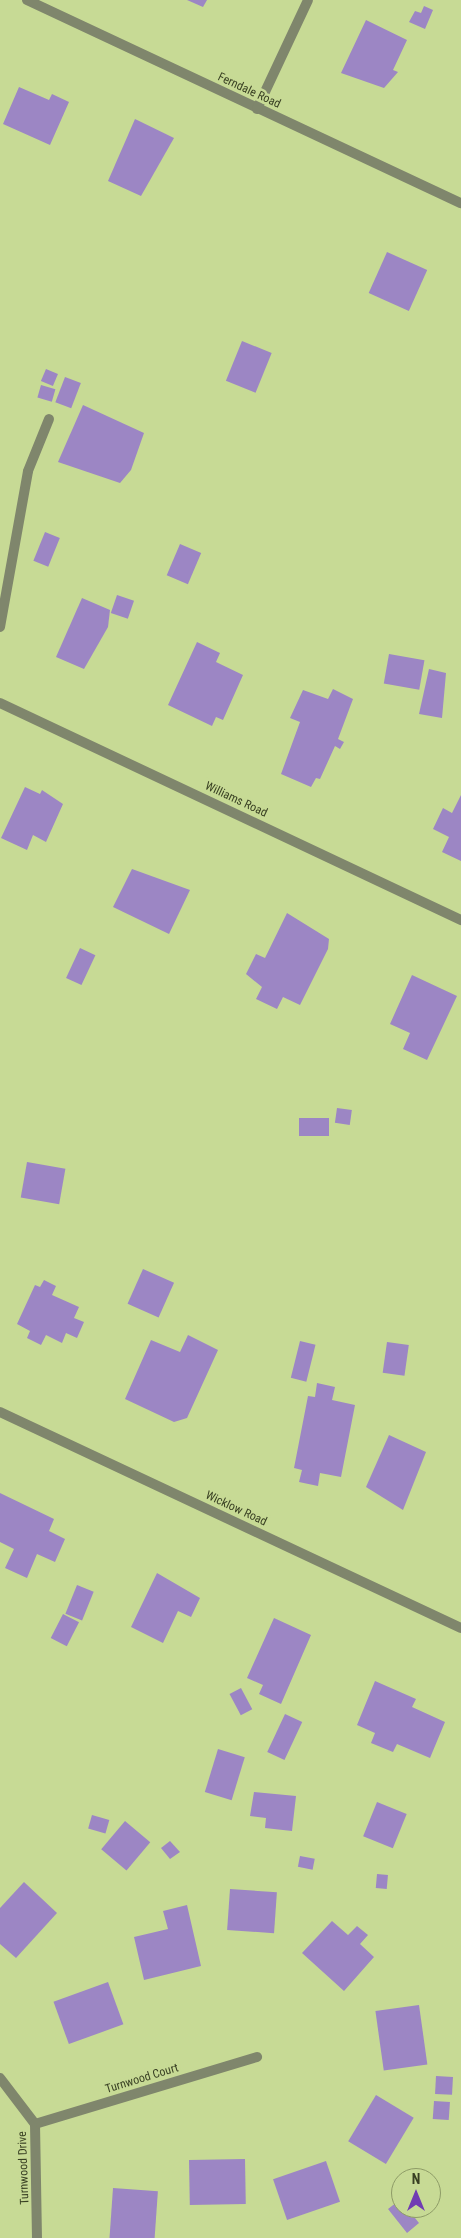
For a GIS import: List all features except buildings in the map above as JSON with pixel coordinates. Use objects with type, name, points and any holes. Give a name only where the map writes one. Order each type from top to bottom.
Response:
[{"type":"street","name":"Ferndale Road","points":[[27,0],[461,203]]},
{"type":"street","points":[[257,109],[308,0]]},
{"type":"street","points":[[0,627],[28,471],[49,419]]},
{"type":"street","name":"Williams Road","points":[[0,703],[461,920]]},
{"type":"street","name":"Wicklow Road","points":[[0,1412],[461,1628]]},
{"type":"street","name":"Turnwood Court","points":[[35,2124],[257,2057]]},
{"type":"street","name":"Turnwood Drive","points":[[0,2078],[35,2124],[37,2238]]}]
